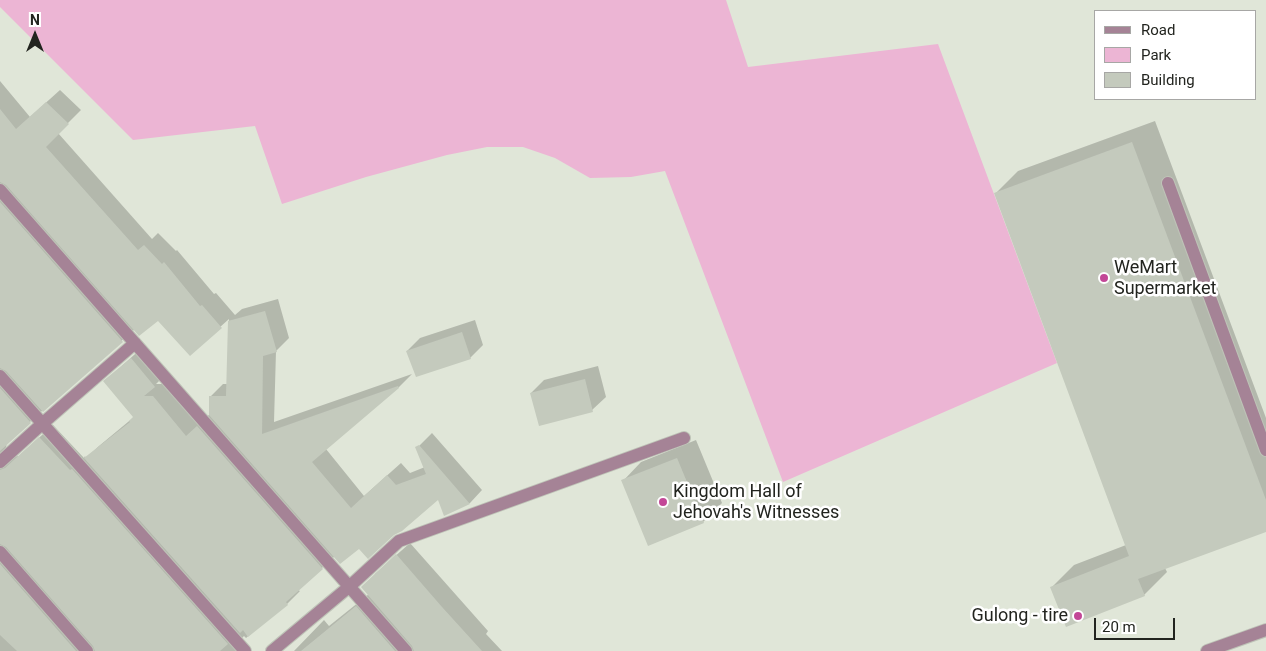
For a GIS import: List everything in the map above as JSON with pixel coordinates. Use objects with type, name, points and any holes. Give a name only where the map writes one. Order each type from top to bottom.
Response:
[{"type":"street","points":[[1168,183],[1263,435],[1266,450]]},
{"type":"street","points":[[0,190],[406,651]]},
{"type":"street","points":[[0,462],[135,343]]},
{"type":"street","points":[[0,376],[245,651]]},
{"type":"street","points":[[272,651],[350,586],[399,541],[684,438]]},
{"type":"street","points":[[0,552],[87,651]]},
{"type":"street","points":[[1207,651],[1266,630]]},
{"type":"green space","points":[[0,0],[726,0],[748,67],[938,44],[1057,363],[783,482],[665,171],[631,177],[590,178],[555,158],[523,147],[487,147],[447,155],[366,177],[282,204],[255,126],[133,140],[0,7]]},
{"type":"building","points":[[46,102],[69,124],[46,147],[138,250],[144,245],[162,264],[164,262],[200,306],[202,305],[222,328],[190,356],[158,321],[139,336],[6,185],[0,182],[0,109],[16,129]]},
{"type":"building","name":"WeMart Supermarket","points":[[1132,142],[1266,500],[1266,532],[1138,579],[1145,596],[1066,627],[1050,587],[1129,556],[994,193]]},
{"type":"building","points":[[0,202],[123,342],[43,412],[6,371],[0,368]]},
{"type":"building","points":[[265,311],[277,352],[263,356],[262,434],[398,386],[399,388],[312,462],[351,508],[387,475],[396,485],[426,474],[415,447],[419,445],[470,504],[444,516],[438,500],[402,531],[394,535],[368,559],[359,549],[340,564],[209,415],[209,396],[226,396],[228,321]]},
{"type":"building","points":[[462,332],[471,359],[416,377],[406,351]]},
{"type":"building","points":[[131,358],[155,387],[144,396],[153,396],[186,436],[197,426],[323,569],[286,602],[288,605],[248,637],[243,630],[240,633],[84,458],[130,422],[133,417],[103,381]]},
{"type":"building","points":[[585,379],[593,412],[539,426],[530,393]]},
{"type":"building","points":[[0,388],[31,423],[0,451]]},
{"type":"building","points":[[39,437],[70,470],[72,469],[228,644],[220,651],[95,651],[93,646],[6,547],[0,544],[0,470],[5,468]]},
{"type":"building","name":"Kingdom Hall of Jehovah's Witnesses","points":[[677,458],[704,523],[648,546],[621,480]]},
{"type":"building","points":[[396,554],[482,651],[414,651],[412,646],[361,587]]},
{"type":"building","points":[[0,564],[76,651],[17,651],[0,635]]},
{"type":"building","points":[[356,606],[395,651],[301,651]]},
{"type":"place","name":"WeMart Supermarket","points":[[1104,278]]},
{"type":"place","name":"Kingdom Hall of Jehovah's Witnesses","points":[[663,502]]},
{"type":"place","name":"Gulong - tire","points":[[1078,616]]}]
